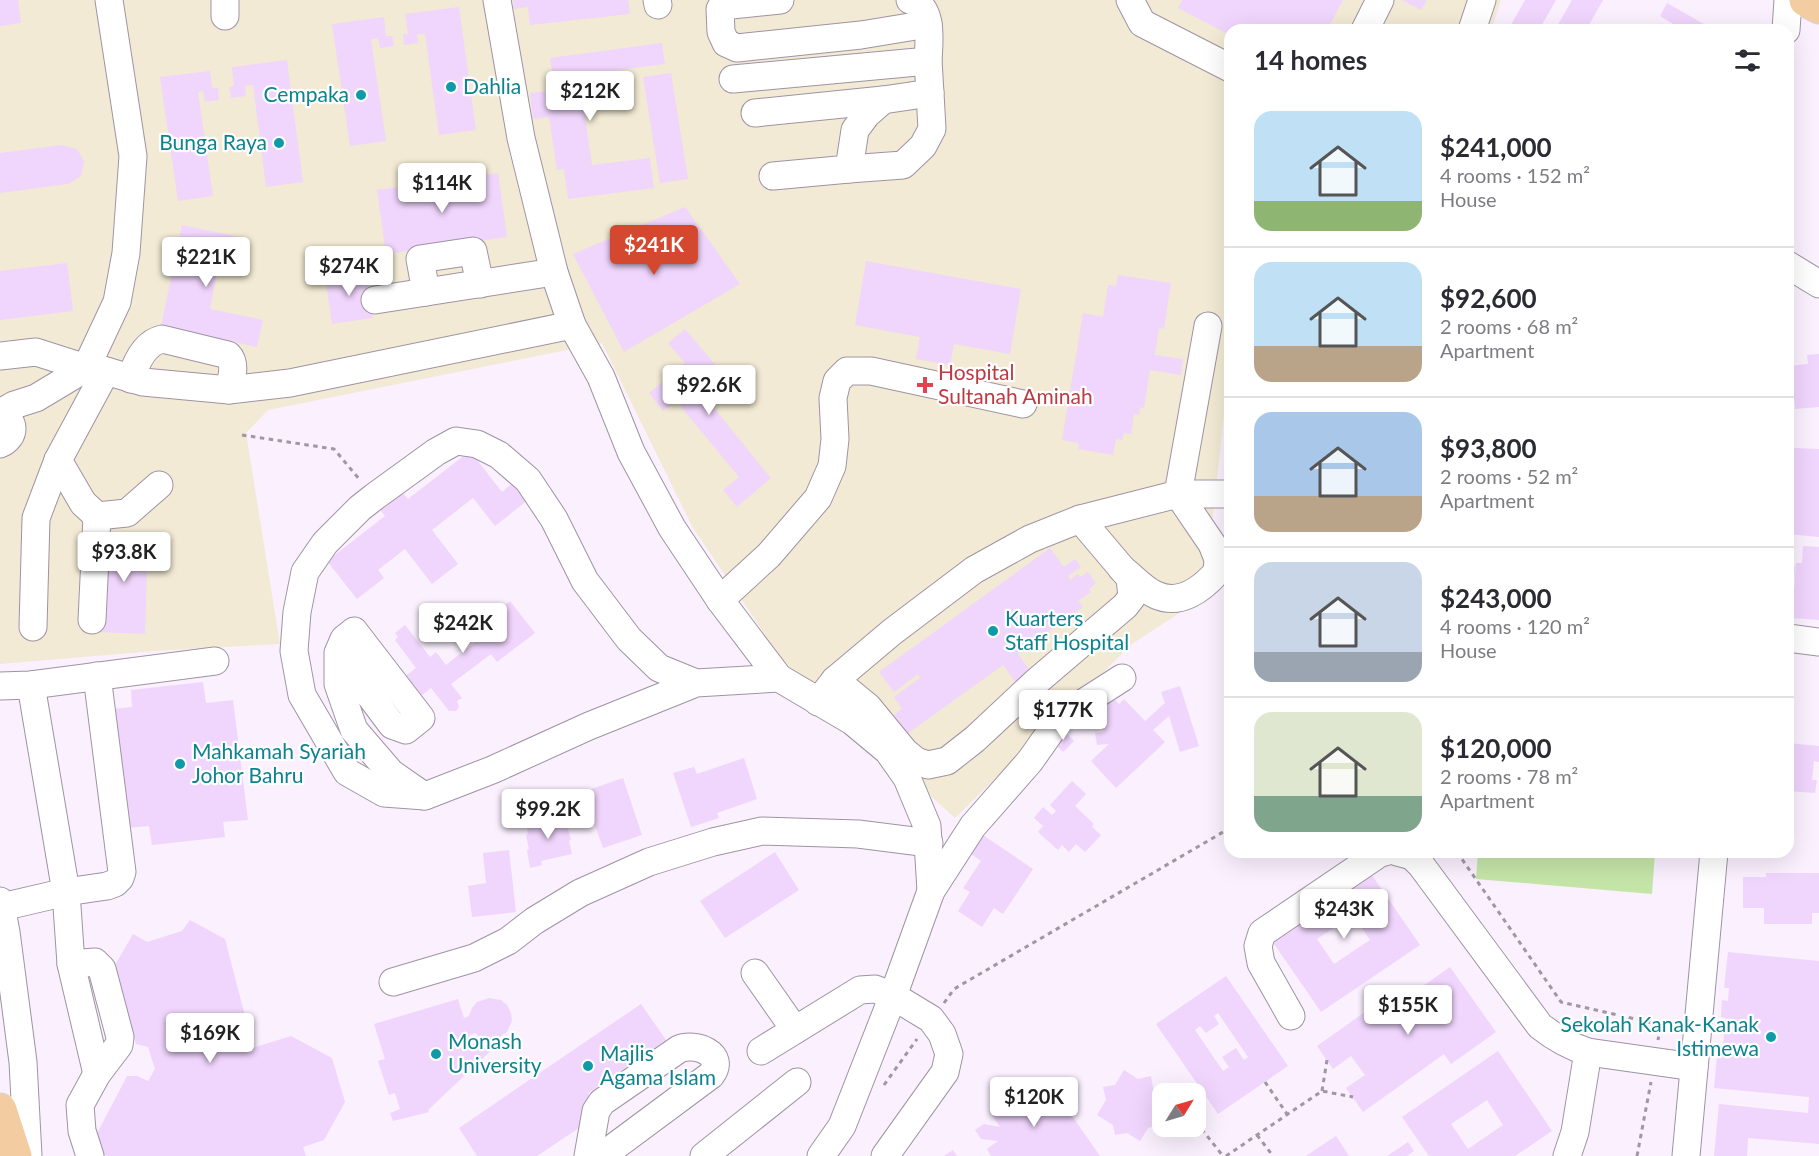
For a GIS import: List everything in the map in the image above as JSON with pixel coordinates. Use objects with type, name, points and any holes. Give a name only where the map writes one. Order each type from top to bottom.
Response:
[{"type":"main road","points":[[1806,0],[1819,7]]},
{"type":"main road","points":[[0,1110],[15,1156]]},
{"type":"street","points":[[33,627],[36,518],[96,370],[117,302],[126,253],[133,156],[109,0]]},
{"type":"street","points":[[497,0],[521,138],[554,273],[572,325],[601,378],[636,461],[672,528],[720,600],[779,678],[852,721],[888,751],[907,778],[928,835],[931,891]]},
{"type":"street","points":[[780,0],[722,6],[720,9],[721,32],[726,43],[736,48],[861,35],[928,24]]},
{"type":"street","points":[[773,176],[903,165],[923,146],[932,129],[928,24],[925,9],[917,2],[910,0]]},
{"type":"street","points":[[1130,0],[1142,23],[1224,65]]},
{"type":"street","points":[[1368,24],[1380,0]]},
{"type":"street","points":[[1474,24],[1482,0]]},
{"type":"street","points":[[1786,24],[1788,0]]},
{"type":"street","points":[[733,80],[928,61]]},
{"type":"street","points":[[755,113],[930,93]]},
{"type":"street","points":[[849,169],[855,130],[867,114],[883,99]]},
{"type":"street","points":[[1794,269],[1819,284]]},
{"type":"street","points":[[375,300],[554,273]]},
{"type":"street","points":[[0,356],[36,352],[143,382],[229,390],[290,382],[572,325]]},
{"type":"street","points":[[1121,568],[1156,595],[1170,598],[1185,597],[1201,588],[1217,572],[1218,558],[1212,544],[1178,494],[1208,326]]},
{"type":"street","points":[[131,379],[145,350],[162,339],[228,355],[233,364],[229,390]]},
{"type":"street","points":[[3,433],[14,405],[36,398],[96,370]]},
{"type":"street","points":[[720,600],[769,555],[818,498],[832,466],[835,439],[833,398],[837,381],[847,371],[871,371],[1023,404]]},
{"type":"street","points":[[696,683],[658,668],[629,639],[585,581],[554,519],[528,480],[499,455],[477,444],[456,441],[436,452],[374,497],[325,543],[305,572],[297,612],[294,651],[302,695],[347,772],[384,793],[425,796],[696,683],[779,678]]},
{"type":"street","points":[[58,460],[83,503],[97,516],[128,513],[159,485]]},
{"type":"street","points":[[818,702],[835,680],[892,632],[974,570],[1030,539],[1080,519],[1178,494],[1224,495]]},
{"type":"street","points":[[92,620],[97,516]]},
{"type":"street","points":[[835,680],[868,707],[905,752],[916,761],[928,765],[946,761],[975,739],[1036,682],[1125,606],[1132,597],[1130,578],[1080,519]]},
{"type":"street","points":[[1794,639],[1819,642]]},
{"type":"street","points":[[338,653],[338,684],[354,730],[391,773],[425,796]]},
{"type":"street","points":[[0,686],[31,685],[215,661]]},
{"type":"street","points":[[28,1156],[23,1062],[1,904],[107,886],[120,878],[122,872],[97,676]]},
{"type":"street","points":[[821,1156],[842,1126],[931,891],[973,826],[1030,761],[1061,717],[1122,678]]},
{"type":"street","points":[[31,685],[66,892],[71,964],[95,962],[102,969],[120,1037],[119,1045],[98,1074],[81,1105],[82,1131],[90,1156]]},
{"type":"street","points":[[393,982],[474,958],[507,941],[534,921],[580,893],[649,862],[713,842],[762,831],[928,835],[945,823],[973,826]]},
{"type":"street","points":[[1291,1016],[1261,963],[1258,946],[1262,933],[1373,858]]},
{"type":"street","points":[[1414,858],[1540,1026],[1553,1036],[1572,1047],[1588,1052],[1694,1067]]},
{"type":"street","points":[[1686,1156],[1713,858]]},
{"type":"street","points":[[755,973],[795,1030]]},
{"type":"street","points":[[761,1051],[860,990],[875,989],[893,996],[931,1019],[942,1034],[949,1054],[945,1072],[885,1156]]},
{"type":"street","points":[[588,1156],[596,1111],[602,1102],[679,1049],[690,1047],[711,1053],[716,1060],[716,1068],[711,1075],[602,1156]]},
{"type":"street","points":[[1567,1156],[1575,1132],[1588,1052]]},
{"type":"street","points":[[704,1156],[796,1082]]},
{"type":"path","points":[[242,435],[334,449],[374,497]]},
{"type":"path","points":[[941,1008],[954,989],[1224,832]]},
{"type":"path","points":[[1461,858],[1561,1002],[1661,1024],[1657,1046]]},
{"type":"path","points":[[879,1091],[920,1035]]},
{"type":"path","points":[[1322,1091],[1327,1060]]},
{"type":"path","points":[[1637,1156],[1651,1079]]},
{"type":"path","points":[[1265,1082],[1287,1114]]},
{"type":"path","points":[[1206,1134],[1224,1156],[1322,1091],[1353,1097]]},
{"type":"path","points":[[1257,1135],[1273,1156]]},
{"type":"shaded area","name":"Hospital Sultanah Aminah","points":[[0,0],[1501,0],[1493,24],[1224,24],[1224,415],[1204,597],[1132,644],[955,818],[781,658],[693,528],[602,343],[268,410],[246,433],[280,644],[154,651],[0,664]]},
{"type":"green space","points":[[1478,858],[1655,858],[1652,894],[1476,879]]},
{"type":"building","points":[[0,0],[18,0],[21,23],[0,26]]},
{"type":"building","points":[[513,0],[628,0],[630,14],[530,25],[528,7],[514,9]]},
{"type":"building","points":[[1182,0],[1343,0],[1330,24],[1224,24],[1224,32],[1178,8]]},
{"type":"building","points":[[1402,0],[1427,0],[1421,10]]},
{"type":"building","points":[[1525,0],[1556,0],[1542,24],[1511,24]]},
{"type":"building","points":[[1572,0],[1603,0],[1589,24],[1558,24]]},
{"type":"building","points":[[1667,3],[1704,24],[1673,24],[1660,16]]},
{"type":"building","name":"Dahlia","points":[[459,7],[476,130],[439,135],[425,34],[417,34],[418,43],[404,45],[403,34],[408,34],[405,14]]},
{"type":"building","name":"Cempaka","points":[[384,17],[386,36],[392,36],[394,46],[380,48],[378,38],[371,39],[386,141],[350,146],[332,24]]},
{"type":"building","points":[[662,43],[665,64],[579,75],[592,165],[650,158],[654,188],[568,199],[564,169],[557,170],[549,117],[533,119],[530,93],[555,90],[550,58]]},
{"type":"building","name":"Bunga Raya","points":[[287,60],[303,182],[266,187],[253,85],[245,86],[246,96],[231,98],[229,87],[234,86],[232,67]]},
{"type":"building","points":[[210,71],[212,88],[218,88],[219,100],[205,102],[203,91],[198,92],[213,196],[178,201],[160,77]]},
{"type":"building","points":[[671,73],[688,179],[660,183],[643,77]]},
{"type":"building","points":[[62,145],[77,149],[84,161],[81,176],[68,184],[0,193],[0,153]]},
{"type":"building","points":[[498,173],[507,237],[386,254],[377,190]]},
{"type":"building","points":[[685,207],[740,284],[624,352],[573,254]]},
{"type":"building","points":[[182,225],[249,239],[244,267],[219,262],[210,309],[263,320],[257,347],[161,326]]},
{"type":"building","points":[[866,261],[1021,289],[1010,354],[954,344],[950,365],[916,359],[920,337],[855,325]]},
{"type":"building","points":[[67,263],[73,311],[0,320],[0,271]]},
{"type":"building","points":[[365,269],[373,318],[332,324],[325,275]]},
{"type":"building","points":[[1118,275],[1171,283],[1164,329],[1159,328],[1155,355],[1183,359],[1181,375],[1150,370],[1144,408],[1140,407],[1139,415],[1134,414],[1131,434],[1124,433],[1122,440],[1116,439],[1113,455],[1078,449],[1079,443],[1062,440],[1083,313],[1103,317],[1108,285],[1116,286]]},
{"type":"building","points":[[685,329],[717,367],[703,378],[713,391],[705,397],[771,478],[737,507],[723,490],[739,477],[676,401],[663,411],[649,393],[685,363],[668,343]]},
{"type":"building","points":[[1819,354],[1819,407],[1795,409],[1794,365],[1808,364],[1807,355]]},
{"type":"building","points":[[1794,448],[1819,449],[1819,537],[1794,535]]},
{"type":"building","points":[[470,451],[502,492],[514,482],[528,500],[495,526],[473,498],[432,530],[458,564],[432,584],[405,549],[378,570],[384,578],[357,599],[327,561],[385,516],[377,506],[399,488],[408,499]]},
{"type":"building","points":[[102,532],[148,534],[145,634],[99,632]]},
{"type":"building","points":[[1803,546],[1819,547],[1819,620],[1794,618],[1796,563],[1802,563]]},
{"type":"building","name":"Kuarters Staff Hospital","points":[[1050,548],[1064,567],[1075,559],[1081,567],[1068,576],[1070,580],[1078,574],[1080,577],[1088,572],[1096,583],[1089,589],[1091,592],[1078,601],[1083,607],[1018,654],[1031,672],[1016,683],[1003,665],[907,734],[894,715],[902,709],[894,697],[920,678],[918,674],[894,692],[879,672]]},
{"type":"building","points":[[510,601],[535,633],[497,662],[491,654],[451,684],[462,698],[457,701],[459,707],[456,711],[449,711],[431,688],[417,699],[404,677],[416,668],[395,640],[398,637],[395,633],[405,625],[430,657],[436,652],[446,665],[479,639],[468,624],[481,613],[487,620]]},
{"type":"building","name":"Mahkamah Syariah Johor Bahru","points":[[203,682],[206,703],[233,700],[248,820],[223,822],[225,837],[152,845],[149,826],[127,828],[112,709],[132,707],[131,690]]},
{"type":"building","points":[[1180,686],[1199,746],[1180,752],[1169,716],[1153,730],[1165,742],[1116,788],[1091,761],[1109,744],[1097,745],[1095,733],[1104,732],[1096,723],[1102,717],[1092,706],[1108,692],[1119,704],[1124,699],[1145,721],[1165,703],[1161,692]]},
{"type":"building","points":[[1064,731],[1074,741],[1063,752],[1052,741]]},
{"type":"building","points":[[1794,744],[1819,746],[1819,762],[1814,761],[1812,780],[1817,780],[1815,793],[1794,791]]},
{"type":"building","points":[[744,758],[757,799],[717,813],[719,818],[691,827],[673,773],[694,767],[697,774]]},
{"type":"building","points":[[623,778],[642,835],[603,848],[583,792]]},
{"type":"building","points":[[1072,781],[1086,794],[1075,806],[1094,824],[1092,827],[1101,835],[1085,852],[1076,844],[1069,852],[1062,845],[1058,850],[1038,832],[1043,826],[1034,818],[1043,807],[1052,815],[1056,811],[1050,805]]},
{"type":"building","points":[[564,814],[572,854],[541,861],[542,865],[530,868],[526,822]]},
{"type":"building","points":[[983,835],[1033,869],[1003,914],[994,908],[982,927],[958,911],[970,892],[963,888],[981,861],[971,854]]},
{"type":"building","points":[[509,850],[516,912],[472,917],[468,886],[486,883],[483,853]]},
{"type":"building","points":[[775,852],[799,890],[725,938],[700,901]]},
{"type":"building","points":[[1367,868],[1420,945],[1321,1012],[1268,935]],"holes":[[[1353,915],[1370,940],[1334,964],[1317,939]]]},
{"type":"building","points":[[1766,873],[1819,873],[1819,913],[1812,913],[1812,924],[1764,924],[1764,908],[1743,908],[1743,877],[1766,877]]},
{"type":"building","points":[[190,920],[225,939],[246,1020],[238,1026],[246,1050],[291,1036],[332,1058],[345,1102],[324,1140],[303,1147],[306,1156],[107,1156],[90,1147],[127,1076],[137,1076],[148,1081],[155,1069],[148,1047],[136,1044],[115,965],[133,934],[147,942],[182,931]]},
{"type":"building","name":"Sekolah Kanak-Kanak Istimewa","points":[[1728,952],[1819,961],[1819,1144],[1748,1138],[1747,1156],[1714,1156],[1719,1104],[1808,1113],[1809,1097],[1714,1088],[1717,1056],[1722,1056],[1726,1018],[1721,1017],[1722,1000],[1728,1001],[1729,988],[1724,988]]},
{"type":"building","points":[[1450,967],[1496,1032],[1451,1064],[1444,1054],[1363,1112],[1346,1088],[1365,1075],[1351,1056],[1333,1069],[1317,1046],[1399,988],[1406,998]]},
{"type":"building","points":[[1226,976],[1288,1066],[1218,1114],[1206,1097],[1206,1083],[1197,1083],[1156,1024]],"holes":[[[1218,1013],[1248,1057],[1244,1060],[1236,1048],[1222,1057],[1229,1067],[1223,1071],[1195,1030],[1200,1026],[1206,1033],[1219,1024],[1214,1016]]]},
{"type":"building","name":"Monash University","points":[[489,998],[501,1000],[507,1005],[512,1021],[507,1032],[497,1039],[489,1040],[475,1033],[469,1035],[471,1043],[482,1049],[499,1043],[428,1110],[429,1112],[393,1121],[390,1113],[400,1109],[395,1093],[389,1095],[378,1061],[385,1059],[374,1024],[458,999],[464,1018],[469,1016],[477,1002]]},
{"type":"building","name":"Majlis Agama Islam","points":[[641,1004],[666,1040],[588,1093],[594,1102],[588,1122],[537,1156],[477,1156],[459,1128]]},
{"type":"building","points":[[1498,1051],[1552,1131],[1515,1156],[1429,1156],[1402,1117]],"holes":[[[1487,1100],[1503,1125],[1468,1149],[1451,1124]]]},
{"type":"building","points":[[1124,1070],[1138,1079],[1151,1076],[1152,1127],[1148,1128],[1140,1141],[1127,1133],[1115,1135],[1113,1125],[1097,1115],[1106,1100],[1103,1087],[1115,1085]]},
{"type":"building","points":[[1047,1083],[1053,1091],[1047,1110],[1061,1100],[1100,1156],[991,1156],[987,1149],[998,1141],[981,1139],[975,1130],[984,1124],[1000,1127],[989,1111],[993,1109],[990,1105],[1016,1087],[1019,1092],[1023,1089],[1034,1104],[1040,1086]]},
{"type":"building","points":[[1336,1136],[1349,1156],[1306,1156]]},
{"type":"building","points":[[1408,1142],[1414,1151],[1407,1156],[1387,1156]]},
{"type":"building","points":[[953,1150],[957,1156],[944,1156]]},
{"type":"place","name":"Dahlia","points":[[451,87]]},
{"type":"place","name":"Cempaka","points":[[361,95]]},
{"type":"place","name":"Bunga Raya","points":[[279,143]]},
{"type":"place","name":"Hospital Sultanah Aminah","points":[[925,385]]},
{"type":"place","name":"Kuarters Staff Hospital","points":[[993,631]]},
{"type":"place","name":"Mahkamah Syariah Johor Bahru","points":[[180,764]]},
{"type":"place","name":"Sekolah Kanak-Kanak Istimewa","points":[[1771,1037]]},
{"type":"place","name":"Monash University","points":[[436,1054]]},
{"type":"place","name":"Majlis Agama Islam","points":[[588,1066]]}]
